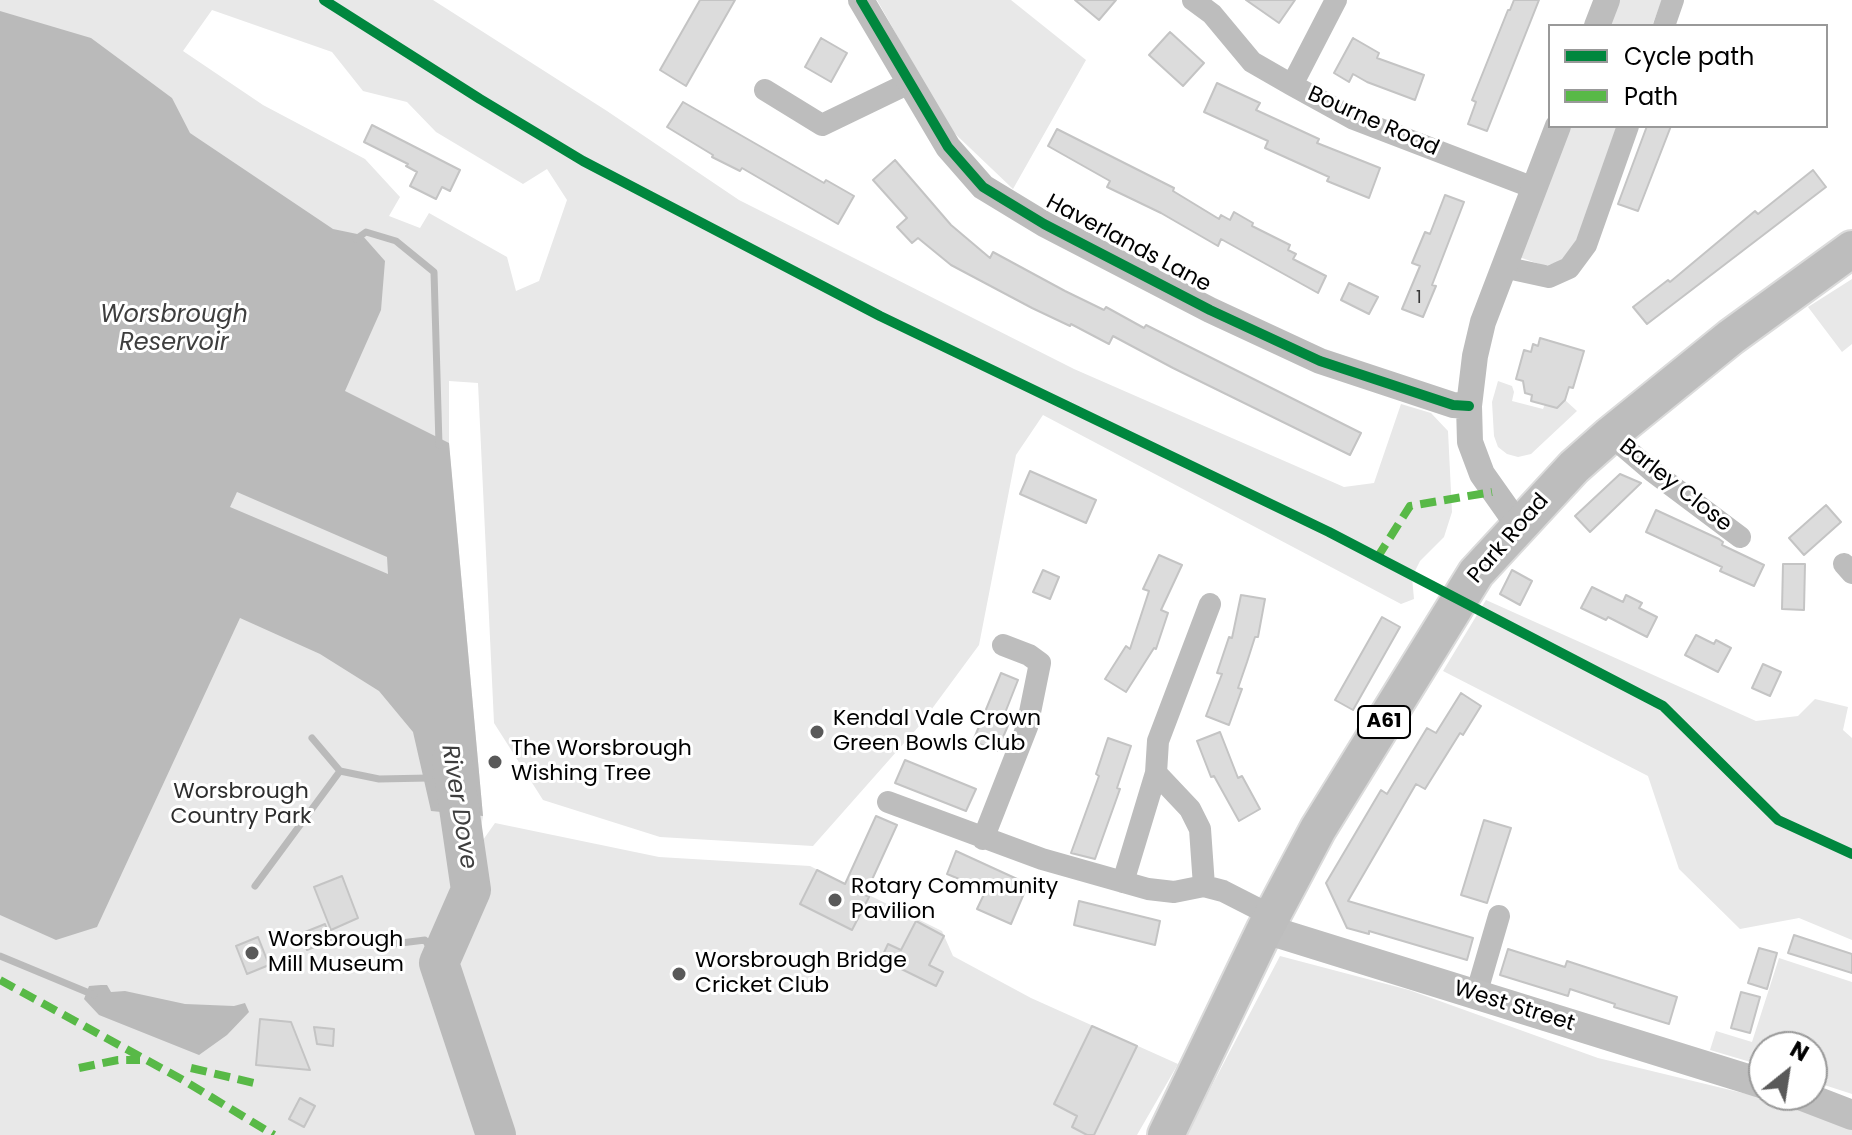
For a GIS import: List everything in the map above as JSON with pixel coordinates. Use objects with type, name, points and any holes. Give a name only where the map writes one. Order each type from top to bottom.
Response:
[{"type":"highway","name":"Park Road","points":[[1166,1135],[1268,922],[1318,829],[1476,573],[1574,467],[1610,435],[1731,337],[1852,249]]},
{"type":"main road","name":"West Street","points":[[1268,922],[1476,995],[1748,1079]]},
{"type":"main road","points":[[1828,1106],[1852,1115]]},
{"type":"street","name":"Haverlands Lane","points":[[861,0],[948,147],[983,187],[1044,224],[1210,310],[1320,361],[1453,405],[1469,406]]},
{"type":"street","name":"Bourne Road","points":[[1193,0],[1212,14],[1252,62],[1292,85],[1354,119],[1534,188]]},
{"type":"street","points":[[1292,85],[1336,0]]},
{"type":"street","points":[[1598,24],[1607,0]]},
{"type":"street","points":[[1665,24],[1673,0]]},
{"type":"street","points":[[765,90],[822,125],[909,83]]},
{"type":"street","points":[[1518,525],[1482,474],[1470,442],[1469,406],[1483,322],[1557,128]]},
{"type":"street","points":[[1503,267],[1549,277],[1569,268],[1586,245],[1627,128]]},
{"type":"street","name":"Barley Close","points":[[1610,435],[1740,537]]},
{"type":"street","points":[[1123,882],[1156,773],[1158,741],[1210,604]]},
{"type":"street","points":[[983,839],[1027,727],[1040,663],[1003,645]]},
{"type":"street","points":[[1156,773],[1190,809],[1200,829],[1204,886]]},
{"type":"street","points":[[888,802],[983,839],[1123,882],[1174,892],[1204,886],[1223,891],[1268,922]]},
{"type":"street","points":[[1476,995],[1499,916]]},
{"type":"green space","name":"Worsbrough Country Park","points":[[0,0],[433,0],[739,200],[1074,369],[1344,487],[1374,483],[1401,404],[1431,413],[1448,431],[1452,512],[1444,537],[1420,561],[1412,577],[1414,599],[1401,604],[1043,415],[1016,455],[979,645],[920,725],[813,846],[660,837],[543,800],[494,723],[478,383],[449,381],[449,443],[483,816],[478,847],[495,823],[659,857],[810,866],[942,931],[953,956],[1031,998],[1178,1064],[1137,1135],[0,1135]],"holes":[[[212,10],[332,52],[363,91],[407,102],[436,132],[523,184],[547,169],[567,200],[539,281],[516,291],[507,257],[429,213],[420,228],[389,216],[400,197],[365,159],[263,105],[183,51]]]},
{"type":"green space","points":[[877,0],[1011,0],[1086,60],[1013,189],[949,128]]},
{"type":"green space","points":[[1616,0],[1662,0],[1653,24],[1607,24]]},
{"type":"green space","points":[[1568,128],[1616,128],[1577,239],[1564,260],[1545,266],[1519,257]]},
{"type":"green space","points":[[1852,279],[1852,344],[1842,352],[1808,307]]},
{"type":"green space","points":[[1498,381],[1512,386],[1512,401],[1543,409],[1545,404],[1565,400],[1577,411],[1531,454],[1518,457],[1507,454],[1498,447],[1494,436],[1492,402]]},
{"type":"green space","points":[[1486,600],[1756,721],[1798,716],[1815,699],[1848,707],[1843,730],[1852,738],[1852,940],[1799,918],[1740,929],[1679,869],[1648,776],[1443,671]]},
{"type":"green space","points":[[1280,956],[1409,990],[1598,1058],[1748,1094],[1748,1111],[1804,1111],[1852,1130],[1852,1135],[1186,1135]]},
{"type":"green space","points":[[1779,958],[1852,982],[1852,1094],[1828,1086],[1828,1031],[1756,1031]]},
{"type":"green space","points":[[1716,1031],[1748,1041],[1748,1061],[1710,1050]]},
{"type":"water","name":"Worsbrough Reservoir","points":[[0,11],[91,38],[172,98],[190,133],[333,229],[362,235],[385,261],[381,310],[345,391],[449,443],[483,816],[431,811],[413,732],[379,691],[320,654],[240,618],[97,927],[56,940],[0,915]],"holes":[[[237,492],[387,557],[388,574],[230,507]]]},
{"type":"water","points":[[107,985],[111,992],[125,991],[185,1004],[234,1006],[245,1003],[249,1012],[227,1035],[199,1055],[99,1015],[84,999],[89,986]]},
{"type":"building","points":[[700,0],[735,0],[686,86],[660,70]]},
{"type":"building","points":[[1075,0],[1116,0],[1099,20]]},
{"type":"building","points":[[1246,0],[1295,0],[1279,23]]},
{"type":"building","points":[[1514,0],[1539,0],[1487,131],[1468,124],[1476,102],[1472,100]]},
{"type":"building","points":[[1170,32],[1204,63],[1183,86],[1149,55]]},
{"type":"building","points":[[821,38],[847,53],[831,82],[805,67]]},
{"type":"building","points":[[1353,38],[1379,53],[1377,58],[1424,75],[1415,100],[1353,74],[1349,82],[1334,73]]},
{"type":"building","points":[[1217,83],[1260,103],[1256,110],[1319,139],[1317,143],[1380,168],[1369,198],[1327,181],[1329,177],[1265,148],[1268,141],[1204,112]]},
{"type":"building","points":[[683,102],[824,183],[826,180],[854,196],[838,224],[742,168],[740,171],[712,157],[667,127]]},
{"type":"building","points":[[372,125],[460,170],[450,191],[442,187],[436,199],[410,186],[417,172],[406,166],[408,164],[364,142]]},
{"type":"building","points":[[1646,128],[1670,128],[1638,211],[1618,204]]},
{"type":"building","points":[[1057,129],[1174,188],[1173,191],[1219,219],[1221,215],[1230,220],[1234,212],[1253,223],[1252,226],[1290,245],[1288,250],[1296,254],[1293,259],[1326,276],[1318,293],[1221,239],[1218,246],[1107,187],[1110,181],[1048,146]]},
{"type":"building","points":[[895,160],[951,225],[990,258],[993,252],[1065,291],[1104,310],[1106,307],[1144,328],[1146,325],[1361,433],[1350,455],[1113,336],[1109,344],[1032,308],[951,265],[918,238],[912,243],[897,227],[907,218],[873,180]]},
{"type":"building","points":[[1813,170],[1826,187],[1647,324],[1633,307],[1668,280],[1670,282],[1755,211],[1758,214]]},
{"type":"building","points":[[1445,195],[1464,202],[1423,317],[1402,309],[1420,266],[1412,263],[1425,232],[1430,234]]},
{"type":"building","points":[[1349,283],[1378,297],[1369,314],[1341,300]]},
{"type":"building","points":[[1540,338],[1584,351],[1573,388],[1569,387],[1565,400],[1557,408],[1531,401],[1532,395],[1525,393],[1523,381],[1516,379],[1524,350],[1531,352],[1533,344],[1538,346]]},
{"type":"building","points":[[1030,471],[1096,500],[1086,523],[1020,494]]},
{"type":"building","points":[[1620,474],[1641,483],[1590,532],[1575,516]]},
{"type":"building","points":[[1826,505],[1841,522],[1804,555],[1789,538]]},
{"type":"building","points":[[1656,510],[1719,539],[1722,545],[1764,565],[1754,586],[1720,571],[1722,567],[1646,532]]},
{"type":"building","points":[[1159,555],[1182,565],[1161,610],[1168,613],[1156,649],[1126,692],[1105,679],[1126,646],[1130,649],[1149,591],[1143,589]]},
{"type":"building","points":[[1783,564],[1805,564],[1804,610],[1782,609]]},
{"type":"building","points":[[1043,570],[1059,577],[1050,599],[1033,592]]},
{"type":"building","points":[[1512,570],[1532,581],[1520,605],[1500,594]]},
{"type":"building","points":[[1592,587],[1623,602],[1626,595],[1642,603],[1639,608],[1657,617],[1647,637],[1608,617],[1606,620],[1581,608]]},
{"type":"building","points":[[1241,595],[1265,599],[1258,637],[1255,637],[1238,688],[1242,689],[1229,725],[1206,716],[1222,674],[1217,673],[1229,637],[1232,638]]},
{"type":"building","points":[[1382,617],[1400,627],[1353,710],[1335,700]]},
{"type":"building","points":[[1696,635],[1731,648],[1718,672],[1685,655]]},
{"type":"building","points":[[1763,664],[1781,672],[1770,696],[1752,688]]},
{"type":"building","points":[[1001,673],[1018,680],[1003,718],[1010,721],[997,751],[973,741]]},
{"type":"building","points":[[1461,693],[1481,706],[1425,789],[1416,784],[1348,901],[1473,938],[1467,960],[1369,931],[1369,934],[1347,928],[1326,883],[1381,790],[1387,794],[1427,728],[1436,733]]},
{"type":"building","points":[[1220,732],[1238,778],[1242,776],[1260,809],[1239,821],[1214,776],[1211,777],[1197,741]]},
{"type":"building","points":[[1108,738],[1131,746],[1117,788],[1120,789],[1095,859],[1071,853],[1099,776],[1096,774]]},
{"type":"building","points":[[905,760],[976,789],[966,811],[895,783]]},
{"type":"building","points":[[876,816],[897,825],[865,895],[869,897],[852,930],[800,904],[817,870],[845,884]]},
{"type":"building","points":[[1484,820],[1511,828],[1487,903],[1461,895]]},
{"type":"building","points":[[956,851],[1028,884],[1011,924],[977,909],[986,890],[947,874]]},
{"type":"building","points":[[342,876],[358,918],[331,930],[314,887]]},
{"type":"building","points":[[1079,901],[1160,921],[1155,945],[1074,925]]},
{"type":"building","points":[[916,921],[944,936],[929,965],[943,972],[936,986],[881,959],[888,944],[901,950]]},
{"type":"building","points":[[325,924],[331,940],[307,950],[300,934]]},
{"type":"building","points":[[1794,935],[1852,954],[1852,973],[1788,953]]},
{"type":"building","points":[[258,937],[269,965],[247,974],[236,946]]},
{"type":"building","points":[[1759,948],[1777,953],[1767,989],[1748,983]]},
{"type":"building","points":[[1508,949],[1565,967],[1567,961],[1677,997],[1669,1024],[1570,989],[1568,996],[1500,975]]},
{"type":"building","points":[[1741,992],[1760,997],[1751,1031],[1731,1028]]},
{"type":"building","points":[[260,1019],[291,1022],[310,1070],[256,1065]]},
{"type":"building","points":[[1092,1026],[1137,1046],[1094,1135],[1087,1135],[1072,1127],[1077,1116],[1054,1104]]},
{"type":"building","points":[[314,1027],[334,1029],[333,1046],[317,1044]]},
{"type":"building","points":[[300,1098],[315,1106],[304,1127],[289,1119]]},
{"type":"waterway","points":[[356,239],[366,232],[396,241],[434,272],[439,445]]},
{"type":"waterway","points":[[312,738],[340,771]]},
{"type":"waterway","name":"River Dove","points":[[452,760],[471,890],[439,963],[496,1135]]},
{"type":"waterway","points":[[255,886],[340,771],[379,779],[429,778]]},
{"type":"waterway","points":[[385,945],[425,940],[439,963]]},
{"type":"waterway","points":[[0,956],[94,995]]},
{"type":"marked path","points":[[1377,558],[1410,506],[1492,492]]},
{"type":"marked path","points":[[0,980],[183,1080],[274,1135]]},
{"type":"marked path","points":[[79,1068],[118,1060],[140,1060]]},
{"type":"marked path","points":[[191,1068],[254,1083]]},
{"type":"cycle path","points":[[324,0],[583,161],[880,316],[1329,532],[1663,706],[1778,820],[1852,854]]},
{"type":"cycle path","points":[[861,0],[948,147],[983,187],[1044,224],[1210,310],[1320,361],[1453,405],[1469,406]]},
{"type":"place","name":"Kendal Vale Crown Green Bowls Club","points":[[817,732]]},
{"type":"place","name":"The Worsbrough Wishing Tree","points":[[495,762]]},
{"type":"place","name":"Rotary Community Pavilion","points":[[835,900]]},
{"type":"place","name":"Worsbrough Mill Museum","points":[[252,953]]},
{"type":"place","name":"Worsbrough Bridge Cricket Club","points":[[679,974]]}]
